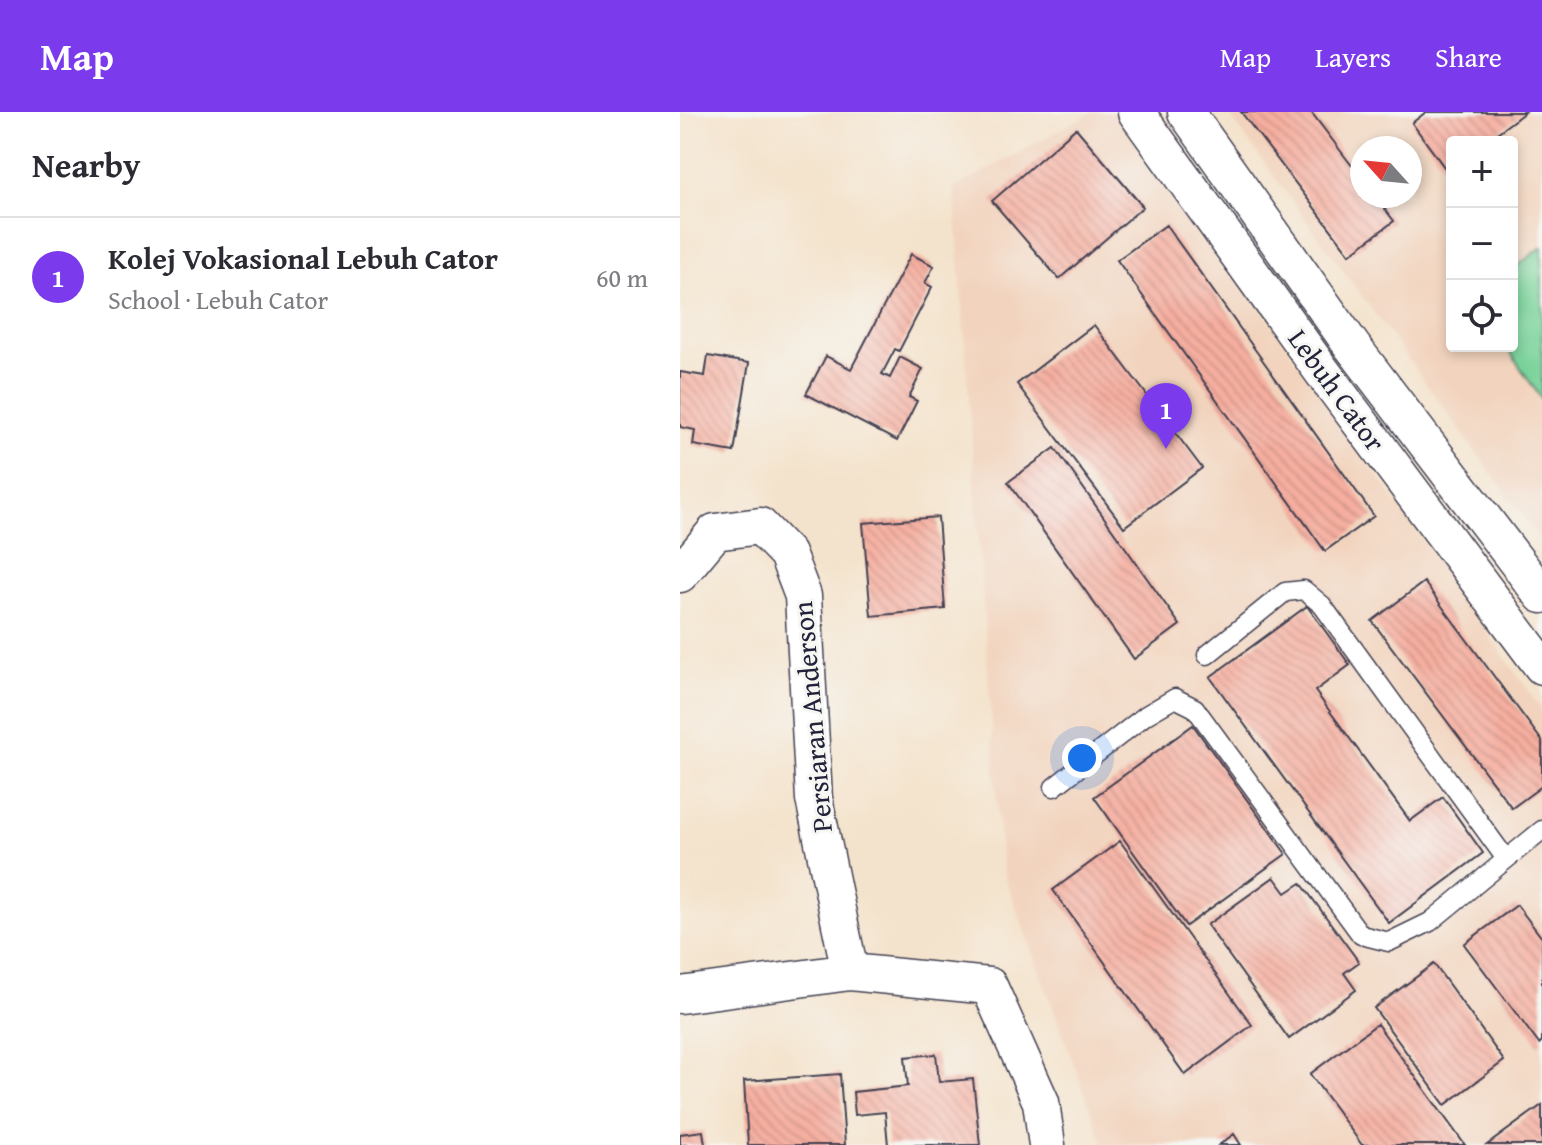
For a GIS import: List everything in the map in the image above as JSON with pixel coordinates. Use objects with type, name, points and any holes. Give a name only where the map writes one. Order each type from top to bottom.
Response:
[{"type":"street","name":"Lebuh Cator","points":[[1136,112],[1321,370],[1542,666]]},
{"type":"street","name":"Lebuh Cator","points":[[1186,112],[1352,346],[1542,595]]},
{"type":"street","name":"Persiaran Anderson","points":[[680,574],[715,532],[760,526],[787,554],[803,596],[814,799],[850,972]]},
{"type":"street","points":[[680,995],[850,972],[989,986],[1041,1102],[1047,1145]]},
{"type":"lane","points":[[1207,655],[1285,592],[1304,590],[1322,605],[1506,859]]},
{"type":"lane","points":[[1054,787],[1146,715],[1175,698],[1195,708],[1361,935],[1389,942],[1430,922],[1542,830]]},
{"type":"shaded area","points":[[1093,112],[1123,112],[1542,710],[1542,1145],[1104,1145],[1002,870],[954,188]]},
{"type":"shaded area","points":[[1227,112],[1542,112],[1542,542]]},
{"type":"green space","points":[[1542,247],[1542,400],[1510,352],[1518,352],[1518,265]]},
{"type":"building","points":[[1241,112],[1311,112],[1350,163],[1350,208],[1384,208],[1394,221],[1350,254]]},
{"type":"building","points":[[1426,112],[1525,112],[1493,136],[1446,136],[1446,170],[1412,123]]},
{"type":"building","points":[[1076,128],[1143,207],[1059,279],[992,201]]},
{"type":"building","points":[[1166,225],[1374,516],[1325,551],[1117,260]]},
{"type":"building","points":[[911,254],[934,266],[925,283],[932,287],[899,351],[895,349],[882,374],[890,378],[900,357],[923,369],[909,397],[917,401],[897,441],[806,394],[826,356],[851,369]]},
{"type":"building","points":[[1094,325],[1202,468],[1124,527],[1017,384]]},
{"type":"building","points":[[708,356],[749,363],[734,452],[693,445],[695,430],[680,427],[680,372],[705,376]]},
{"type":"building","points":[[1055,448],[1180,625],[1134,659],[1008,482]]},
{"type":"building","points":[[938,517],[945,609],[871,616],[863,523]]},
{"type":"building","points":[[1424,582],[1542,741],[1542,786],[1512,808],[1372,621]]},
{"type":"building","points":[[1307,606],[1350,665],[1315,691],[1410,821],[1443,797],[1483,853],[1389,923],[1210,677]]},
{"type":"building","points":[[1193,725],[1286,854],[1186,926],[1094,797]]},
{"type":"building","points":[[1120,841],[1252,1025],[1185,1075],[1053,890]]},
{"type":"building","points":[[1274,877],[1286,893],[1301,883],[1359,962],[1344,973],[1356,990],[1289,1039],[1207,925]]},
{"type":"building","points":[[1517,905],[1542,938],[1542,1041],[1539,1044],[1464,944]]},
{"type":"building","points":[[1434,964],[1504,1061],[1445,1105],[1374,1008]]},
{"type":"building","points":[[1377,1024],[1465,1145],[1362,1145],[1310,1074]]},
{"type":"building","points":[[936,1054],[939,1082],[973,1079],[980,1145],[888,1145],[885,1112],[855,1115],[853,1092],[908,1086],[905,1057]]},
{"type":"building","points":[[840,1074],[845,1145],[748,1145],[744,1081]]},
{"type":"building","points":[[1542,1105],[1542,1145],[1487,1145]]},
{"type":"building","points":[[703,1131],[705,1145],[680,1145],[680,1134]]},
{"type":"building","points":[[1234,1134],[1241,1145],[1219,1145]]},
{"type":"place","name":"Kolej Vokasional Lebuh Cator","points":[[1166,449]]}]
